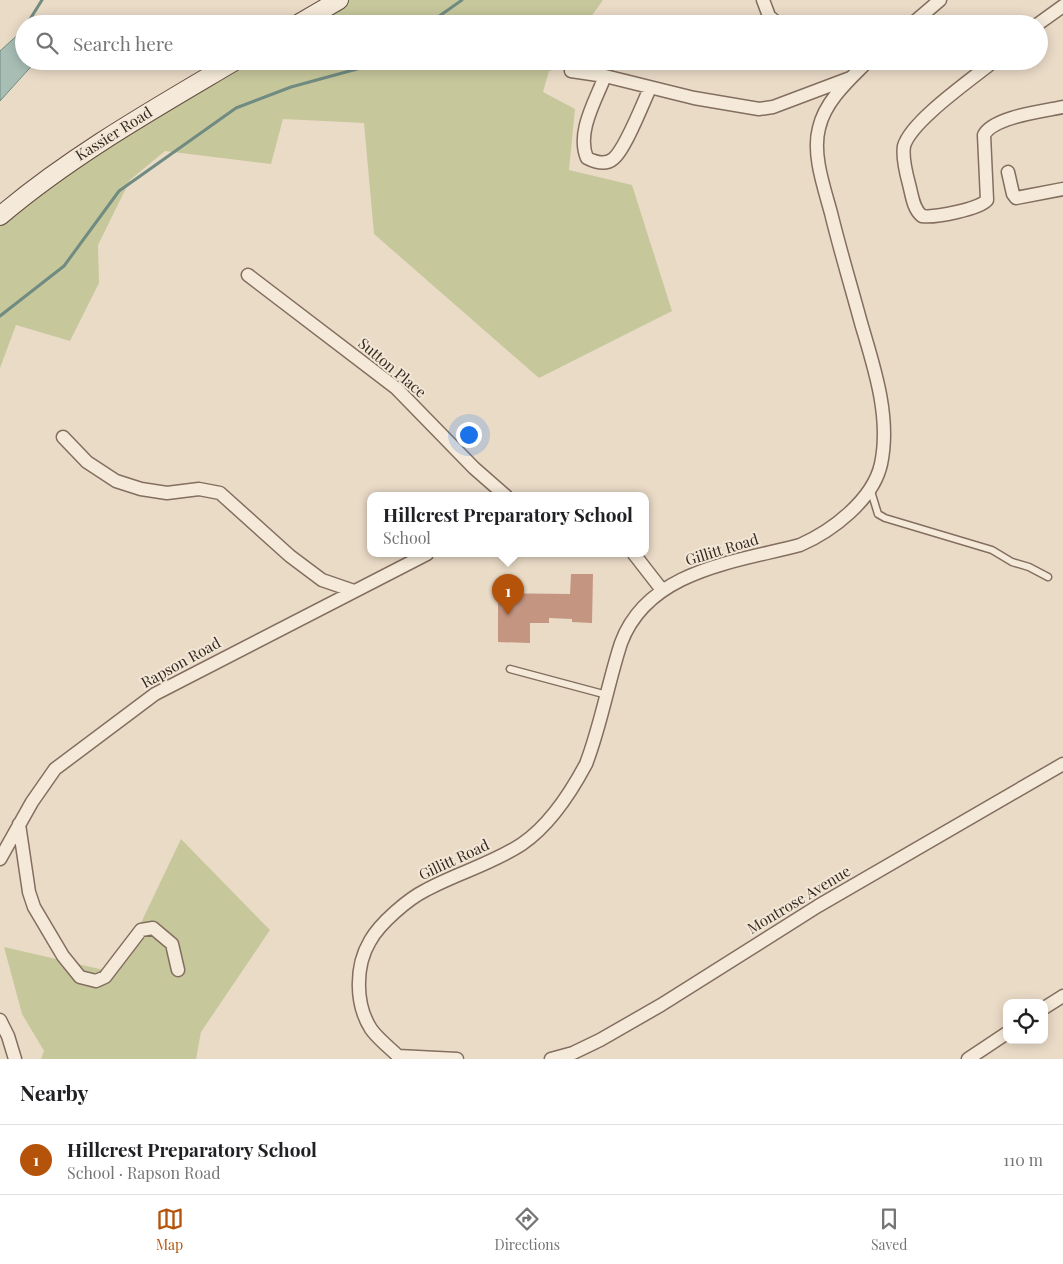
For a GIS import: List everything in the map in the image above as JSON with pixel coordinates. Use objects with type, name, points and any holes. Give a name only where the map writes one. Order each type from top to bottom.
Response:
[{"type":"main road","points":[[313,15],[339,0]]},
{"type":"main road","name":"Kassier Road","points":[[0,216],[29,191],[106,138],[220,70]]},
{"type":"street","points":[[763,0],[769,15]]},
{"type":"street","points":[[922,15],[940,0]]},
{"type":"street","points":[[1048,17],[1063,6]]},
{"type":"street","name":"Gillitt Road","points":[[397,1057],[371,1029],[362,1006],[358,986],[360,972],[370,940],[402,905],[425,890],[501,856],[528,839],[548,821],[586,764],[622,642],[640,612],[662,590],[699,571],[800,545],[814,539],[842,520],[870,487],[880,466],[885,438],[882,412],[869,349],[828,204],[817,154],[817,134],[827,107],[858,70]]},
{"type":"street","points":[[983,70],[923,120],[907,140],[904,153],[908,183],[917,211],[922,216],[935,216],[978,206],[987,200],[984,135],[988,128],[1012,119],[1063,107]]},
{"type":"street","points":[[571,71],[605,76],[722,104],[759,109],[773,107],[850,78]]},
{"type":"street","points":[[605,76],[586,124],[584,140],[587,158],[594,162],[608,161],[618,153],[650,88]]},
{"type":"street","points":[[1008,172],[1013,194],[1016,198],[1063,189]]},
{"type":"street","name":"Sutton Place","points":[[248,275],[396,388],[474,468],[501,492]]},
{"type":"street","points":[[63,437],[87,462],[116,481],[141,489],[167,493],[199,489],[220,493],[290,556],[322,580],[354,591]]},
{"type":"street","name":"Rapson Road","points":[[0,859],[41,788],[55,770],[155,694],[421,557]]},
{"type":"street","points":[[636,557],[662,590]]},
{"type":"street","name":"Montrose Avenue","points":[[551,1059],[573,1053],[600,1040],[661,1005],[818,906],[1063,764]]},
{"type":"street","points":[[19,824],[29,892],[34,907],[62,956],[80,978],[96,981],[105,977],[141,930],[153,928],[172,944],[178,970]]},
{"type":"street","points":[[1048,1005],[1063,996]]},
{"type":"street","points":[[0,1020],[8,1036],[15,1059]]},
{"type":"street","points":[[968,1059],[1003,1036]]},
{"type":"street","points":[[397,1057],[457,1059]]},
{"type":"lane","points":[[870,487],[878,514],[885,518],[992,550],[1012,562],[1039,571],[1048,577]]},
{"type":"lane","points":[[510,668],[607,695]]},
{"type":"green space","points":[[339,0],[603,0],[592,15],[313,15]]},
{"type":"green space","points":[[221,70],[554,70],[549,71],[543,92],[575,109],[569,170],[632,185],[672,311],[539,378],[374,234],[364,123],[283,119],[271,164],[165,151],[130,180],[98,245],[99,283],[70,341],[16,325],[0,368],[0,216]]},
{"type":"green space","points":[[181,839],[270,930],[201,1032],[196,1059],[41,1059],[44,1051],[22,1014],[4,947],[117,973]]},
{"type":"shaded area","points":[[15,37],[15,70],[28,70],[0,101],[0,51]]},
{"type":"building","points":[[571,574],[593,574],[592,623],[572,622],[572,619],[549,618],[549,623],[530,623],[530,643],[498,642],[498,593],[570,594]]},
{"type":"waterway","points":[[33,15],[42,0]]},
{"type":"waterway","points":[[441,15],[462,0]]},
{"type":"waterway","points":[[0,316],[64,266],[119,191],[236,108],[291,87],[353,70]]},
{"type":"place","name":"Hillcrest Preparatory School","points":[[508,615]]}]
